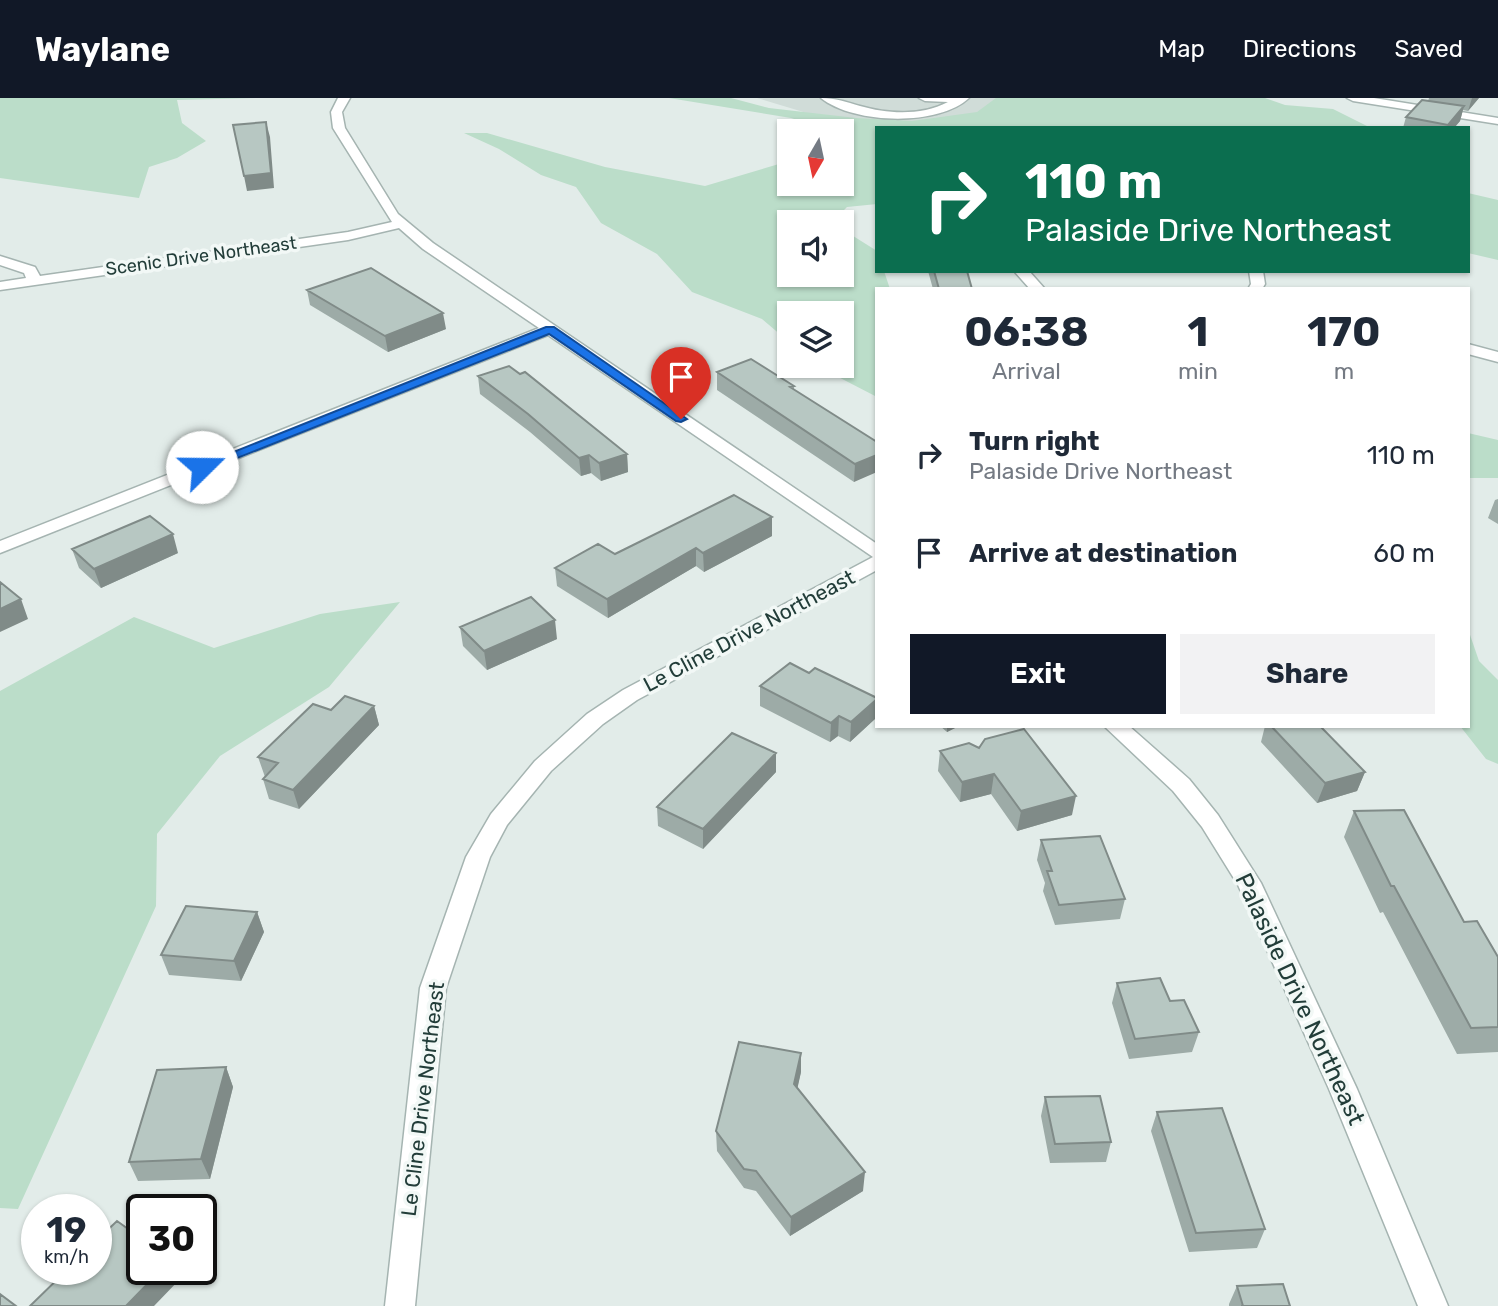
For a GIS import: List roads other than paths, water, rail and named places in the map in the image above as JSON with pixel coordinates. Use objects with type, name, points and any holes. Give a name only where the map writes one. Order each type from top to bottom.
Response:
[{"type":"street","points":[[344,98],[337,107],[335,118],[339,128],[401,225],[875,552]]},
{"type":"street","points":[[827,98],[869,110],[912,115],[942,111],[962,99]]},
{"type":"street","points":[[925,98],[962,99]]},
{"type":"street","points":[[1353,98],[1498,121]]},
{"type":"street","name":"Scenic Drive Northeast","points":[[0,286],[348,236],[401,225]]},
{"type":"street","points":[[0,260],[30,270],[34,279]]},
{"type":"street","points":[[1023,273],[1036,287]]},
{"type":"street","points":[[0,547],[550,329]]},
{"type":"street","points":[[1470,350],[1498,357]]},
{"type":"street","name":"Le Cline Drive Northeast","points":[[400,1306],[433,988],[478,857],[499,820],[543,766],[595,719],[621,701],[875,563]]},
{"type":"street","name":"Palaside Drive Northeast","points":[[1117,728],[1181,785],[1210,821],[1249,883],[1343,1089],[1433,1306]]}]
